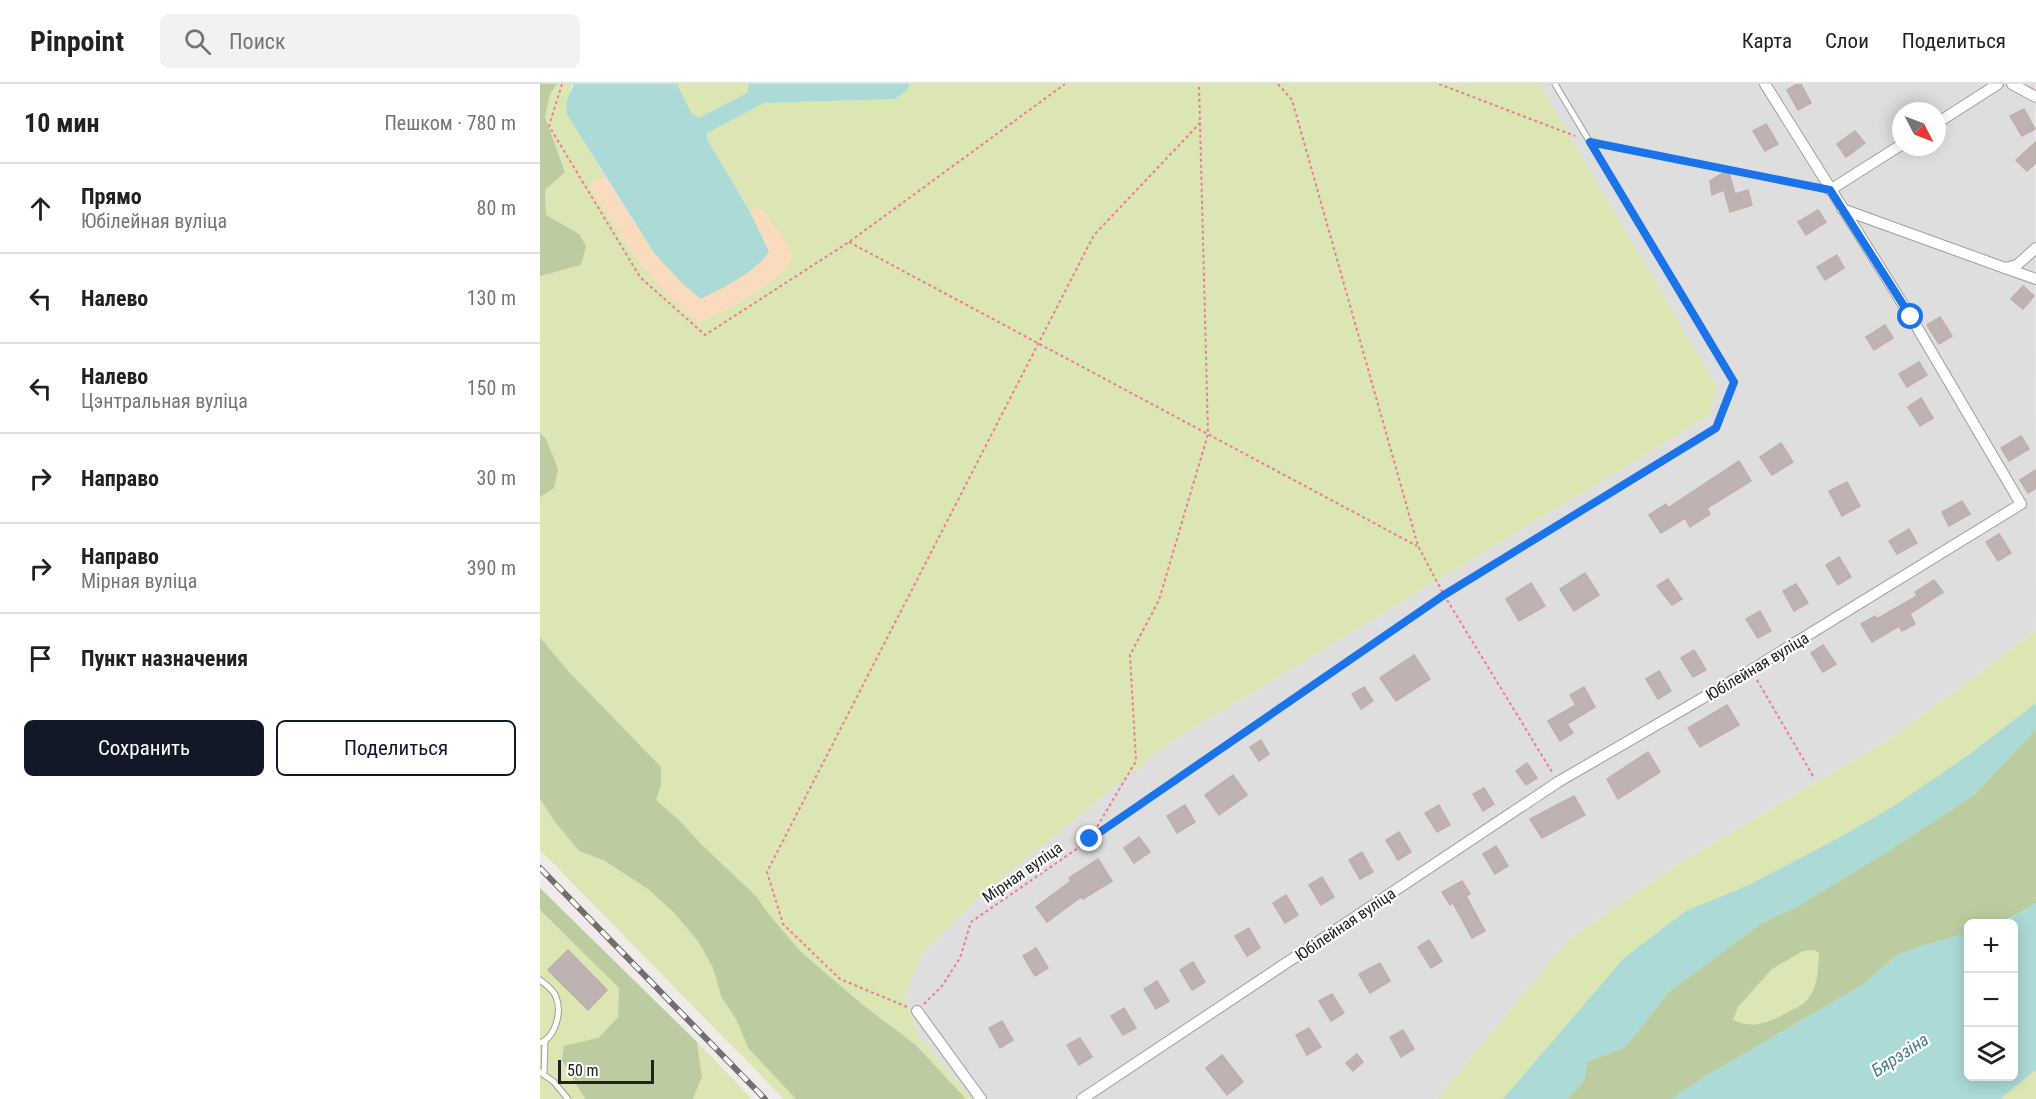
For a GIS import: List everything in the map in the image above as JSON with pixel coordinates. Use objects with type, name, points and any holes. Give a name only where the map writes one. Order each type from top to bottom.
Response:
[{"type":"street","name":"Юбілейная вуліца","points":[[1082,1099],[1558,782],[1751,670],[2021,504],[1911,317],[1765,84]]},
{"type":"street","points":[[1946,117],[1998,84]]},
{"type":"street","points":[[2012,84],[2036,97]]},
{"type":"street","points":[[1830,190],[1892,151]]},
{"type":"street","points":[[1842,209],[2036,279]]},
{"type":"street","points":[[2005,268],[2017,265],[2036,248]]},
{"type":"street","points":[[917,1011],[981,1099]]},
{"type":"lane","points":[[1555,84],[1734,382]]},
{"type":"lane","points":[[540,980],[556,995],[558,1010],[555,1026],[542,1042],[542,1072],[568,1099]]},
{"type":"path","points":[[562,84],[549,126],[640,277],[705,335],[849,242],[1065,84]]},
{"type":"path","points":[[1090,839],[1136,761],[1130,655],[1159,600],[1208,434],[1199,84]]},
{"type":"path","points":[[1278,84],[1292,100],[1418,546],[1444,595],[1558,782]]},
{"type":"path","points":[[1439,84],[1590,142],[1830,190]]},
{"type":"path","points":[[917,1011],[840,979],[783,924],[767,872],[1094,235],[1200,123]]},
{"type":"path","points":[[849,242],[1418,546]]},
{"type":"path","name":"Мірная вуліца","points":[[917,1011],[942,986],[960,958],[971,921],[1444,595],[1716,428],[1734,382]]},
{"type":"path","points":[[1751,670],[1814,776]]},
{"type":"shaded area","points":[[1539,84],[2035,84],[2036,631],[1895,736],[1682,862],[1569,939],[1437,1099],[972,1099],[919,1037],[904,996],[923,953],[975,900],[1169,743],[1709,416],[1717,387]]},
{"type":"green space","points":[[540,84],[557,84],[550,94],[545,117],[565,172],[545,190],[546,215],[579,234],[586,246],[581,265],[540,276]]},
{"type":"green space","points":[[557,84],[574,84],[571,86],[566,113],[606,178],[595,178],[590,187],[638,261],[726,310],[773,279],[788,263],[792,255],[786,242],[754,208],[750,212],[707,139],[707,133],[711,130],[764,103],[895,99],[907,90],[910,84],[1539,84],[1717,387],[1709,416],[1169,743],[975,900],[923,953],[904,996],[919,1037],[972,1099],[966,1099],[916,1045],[863,1005],[800,951],[756,896],[679,820],[655,800],[661,785],[540,637],[540,497],[546,439],[540,433],[540,276],[581,265],[579,234],[546,215],[545,190],[565,171],[545,117],[550,94]]},
{"type":"green space","points":[[677,84],[749,84],[747,93],[699,118],[692,114]]},
{"type":"green space","points":[[540,433],[546,439],[558,469],[554,488],[540,497]]},
{"type":"green space","points":[[2036,631],[2036,903],[2004,919],[1964,919],[1964,934],[1922,946],[1671,1099],[1437,1099],[1569,939],[1682,862],[1895,736]]},
{"type":"green space","points":[[540,637],[568,671],[661,767],[661,785],[656,800],[756,896],[800,951],[863,1005],[916,1045],[966,1099],[796,1099],[748,1048],[737,1021],[721,996],[713,968],[698,941],[674,913],[648,889],[605,861],[579,851],[555,822],[540,799]]},
{"type":"green space","points":[[2036,729],[2036,903],[2006,919],[1964,919],[1964,934],[1897,955],[1864,984],[1706,1076],[1671,1099],[1568,1099],[1584,1080],[1587,1062],[1625,1047],[1670,991],[1762,923],[1798,906],[1974,795]],"holes":[[[1815,950],[1819,953],[1818,971],[1811,994],[1804,1003],[1796,1008],[1761,1023],[1748,1024],[1733,1020],[1738,1007],[1772,969],[1803,951]]]},
{"type":"green space","points":[[540,799],[555,822],[579,851],[605,861],[648,889],[674,913],[698,941],[713,968],[721,996],[737,1021],[748,1048],[796,1099],[784,1099],[540,850]]},
{"type":"green space","points":[[540,888],[697,1042],[702,1077],[693,1099],[585,1099],[562,1061],[564,1046],[598,1038],[618,1017],[619,988],[540,910]]},
{"type":"green space","points":[[540,910],[619,988],[618,1017],[598,1038],[562,1062],[585,1099],[540,1099]]},
{"type":"green space","points":[[697,1042],[752,1099],[693,1099],[702,1077]]},
{"type":"green space","points":[[2036,1070],[2036,1099],[2000,1099]]},
{"type":"sand","points":[[595,178],[606,178],[654,253],[701,298],[749,271],[765,257],[769,250],[750,212],[754,208],[762,209],[786,242],[792,254],[790,263],[757,291],[698,323],[667,295],[638,261],[590,187]]},
{"type":"water","points":[[574,84],[677,84],[692,114],[699,118],[747,93],[749,84],[910,84],[907,90],[895,99],[764,103],[707,133],[707,139],[750,212],[769,251],[749,272],[701,299],[684,285],[654,253],[566,113],[567,100]]},
{"type":"water","points":[[2036,703],[2036,729],[1974,795],[1798,906],[1762,923],[1670,991],[1625,1047],[1587,1062],[1584,1080],[1568,1099],[1503,1099],[1624,958],[1686,911],[1751,884],[1894,806],[1970,754]]},
{"type":"water","name":"Бярэзіна","points":[[2036,903],[2036,1070],[2000,1099],[1671,1099],[1706,1076],[1864,984],[1897,955],[1964,934],[1964,1081],[2018,1081],[2018,919],[2008,919]]},
{"type":"building","points":[[1801,84],[1811,103],[1798,110],[1787,90]]},
{"type":"building","points":[[2024,109],[2035,129],[2022,136],[2010,116]]},
{"type":"building","points":[[1766,124],[1778,144],[1765,151],[1753,131]]},
{"type":"building","points":[[1855,131],[1865,143],[1846,157],[1837,144]]},
{"type":"building","points":[[2036,142],[2036,163],[2027,171],[2016,160]]},
{"type":"building","points":[[1728,170],[1735,194],[1748,190],[1752,205],[1730,212],[1724,190],[1712,195],[1710,181]]},
{"type":"building","points":[[1818,210],[1826,222],[1806,235],[1798,222]]},
{"type":"building","points":[[1837,255],[1844,268],[1825,280],[1817,267]]},
{"type":"building","points":[[2023,286],[2034,296],[2023,309],[2011,299]]},
{"type":"building","points":[[1940,317],[1952,336],[1939,344],[1927,325]]},
{"type":"building","points":[[1885,325],[1893,338],[1874,350],[1866,337]]},
{"type":"building","points":[[1919,362],[1927,375],[1907,387],[1899,374]]},
{"type":"building","points":[[1921,398],[1933,418],[1920,426],[1908,407]]},
{"type":"building","points":[[2021,436],[2029,449],[2009,461],[2001,448]]},
{"type":"building","points":[[1781,443],[1793,462],[1772,475],[1760,457]]},
{"type":"building","points":[[1739,461],[1751,481],[1707,508],[1710,514],[1690,527],[1685,518],[1661,533],[1649,515],[1666,504],[1668,508]]},
{"type":"building","points":[[2036,470],[2036,488],[2028,493],[2020,480]]},
{"type":"building","points":[[1847,482],[1860,506],[1842,516],[1829,491]]},
{"type":"building","points":[[1962,501],[1970,514],[1949,526],[1942,512]]},
{"type":"building","points":[[1909,529],[1917,543],[1897,554],[1889,541]]},
{"type":"building","points":[[1999,534],[2011,553],[1998,561],[1986,542]]},
{"type":"building","points":[[1839,557],[1851,577],[1838,585],[1826,565]]},
{"type":"building","points":[[1585,573],[1599,595],[1574,611],[1560,589]]},
{"type":"building","points":[[1668,579],[1682,599],[1672,605],[1657,586]]},
{"type":"building","points":[[1934,580],[1943,592],[1910,614],[1915,624],[1902,631],[1899,626],[1872,642],[1861,624],[1875,616],[1877,619],[1917,596],[1915,592]]},
{"type":"building","points":[[1531,583],[1545,606],[1519,621],[1506,599]]},
{"type":"building","points":[[1796,584],[1808,603],[1794,611],[1783,591]]},
{"type":"building","points":[[1760,611],[1771,631],[1758,638],[1746,619]]},
{"type":"building","points":[[1823,645],[1836,664],[1823,672],[1811,653]]},
{"type":"building","points":[[1694,650],[1706,670],[1693,677],[1681,658]]},
{"type":"building","points":[[1414,655],[1430,679],[1396,701],[1380,678]]},
{"type":"building","points":[[1659,671],[1671,691],[1658,699],[1646,679]]},
{"type":"building","points":[[1364,687],[1373,701],[1361,709],[1352,694]]},
{"type":"building","points":[[1584,687],[1595,707],[1567,724],[1573,733],[1560,741],[1548,721],[1576,705],[1570,695]]},
{"type":"building","points":[[1727,705],[1739,725],[1700,747],[1688,728]]},
{"type":"building","points":[[1261,740],[1269,754],[1259,761],[1250,747]]},
{"type":"building","points":[[1648,752],[1660,772],[1618,799],[1607,779]]},
{"type":"building","points":[[1527,763],[1537,778],[1526,785],[1516,771]]},
{"type":"building","points":[[1233,775],[1247,795],[1219,815],[1205,795]]},
{"type":"building","points":[[1484,788],[1494,804],[1483,811],[1473,794]]},
{"type":"building","points":[[1574,796],[1585,815],[1542,838],[1530,819]]},
{"type":"building","points":[[1185,805],[1195,822],[1177,833],[1167,816]]},
{"type":"building","points":[[1439,805],[1450,825],[1437,832],[1425,813]]},
{"type":"building","points":[[1399,832],[1411,852],[1398,860],[1386,840]]},
{"type":"building","points":[[1139,837],[1150,852],[1134,863],[1124,848]]},
{"type":"building","points":[[1496,846],[1508,866],[1495,874],[1483,854]]},
{"type":"building","points":[[1362,852],[1373,872],[1360,879],[1349,860]]},
{"type":"building","points":[[1098,859],[1112,881],[1083,899],[1081,897],[1047,922],[1036,907],[1071,881],[1069,878]]},
{"type":"building","points":[[1322,877],[1334,897],[1321,905],[1309,885]]},
{"type":"building","points":[[1462,881],[1470,894],[1466,896],[1485,931],[1472,938],[1453,903],[1450,905],[1442,892]]},
{"type":"building","points":[[1286,895],[1298,915],[1285,923],[1273,903]]},
{"type":"building","points":[[1249,928],[1260,948],[1247,956],[1235,936]]},
{"type":"building","points":[[1429,940],[1442,961],[1431,968],[1418,947]]},
{"type":"building","points":[[1036,948],[1048,968],[1035,976],[1023,956]]},
{"type":"building","points":[[568,950],[607,990],[588,1010],[548,970]]},
{"type":"building","points":[[1193,962],[1205,982],[1192,990],[1180,970]]},
{"type":"building","points":[[1380,963],[1390,981],[1370,993],[1359,974]]},
{"type":"building","points":[[1157,981],[1169,1001],[1156,1009],[1144,989]]},
{"type":"building","points":[[1332,994],[1344,1013],[1331,1021],[1319,1001]]},
{"type":"building","points":[[1124,1008],[1136,1028],[1123,1035],[1111,1016]]},
{"type":"building","points":[[1002,1021],[1013,1040],[1000,1048],[989,1028]]},
{"type":"building","points":[[1309,1028],[1321,1047],[1307,1055],[1296,1035]]},
{"type":"building","points":[[1403,1030],[1414,1049],[1401,1057],[1390,1037]]},
{"type":"building","points":[[1080,1038],[1092,1057],[1079,1065],[1067,1045]]},
{"type":"building","points":[[1357,1054],[1363,1062],[1353,1071],[1346,1063]]},
{"type":"building","points":[[1222,1055],[1243,1082],[1227,1095],[1206,1068]]},
{"type":"railway","points":[[540,868],[765,1099]]},
{"type":"route","points":[[1090,839],[1444,595],[1716,428],[1734,382],[1590,142],[1830,190],[1911,317]]}]
